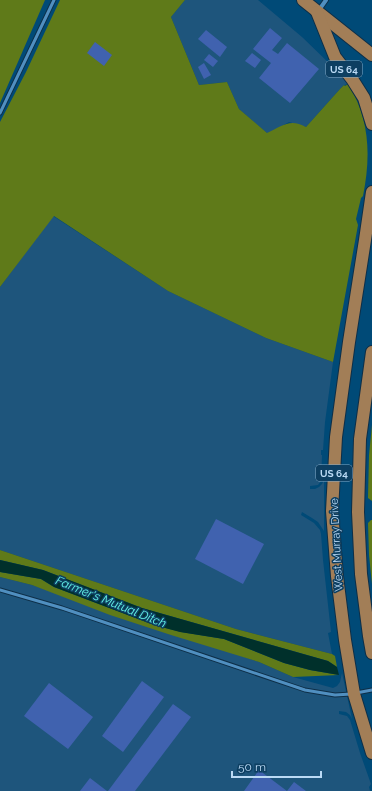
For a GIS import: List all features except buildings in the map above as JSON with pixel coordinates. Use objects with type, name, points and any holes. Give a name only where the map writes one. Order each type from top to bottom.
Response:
[{"type":"highway","name":"US 64","points":[[303,0],[372,55]]},
{"type":"highway","name":"US 64","points":[[317,12],[335,57],[364,98],[372,124]]},
{"type":"highway","name":"West Murray Drive","points":[[372,192],[336,437],[332,510],[337,576],[345,640],[354,694],[372,753]]},
{"type":"highway","points":[[365,240],[372,215]]},
{"type":"highway","name":"US 64","points":[[372,352],[360,439],[358,512],[361,574],[372,653]]},
{"type":"street","points":[[317,12],[326,0]]},
{"type":"lane","points":[[0,113],[54,0]]},
{"type":"lane","points":[[0,590],[62,608],[305,690],[335,695],[354,694],[372,690]]},
{"type":"shaded area","points":[[185,0],[258,0],[302,37],[333,67],[334,65],[348,80],[346,82],[348,84],[344,85],[340,89],[306,127],[289,122],[268,134],[239,109],[227,82],[199,85],[171,17]]},
{"type":"shaded area","points":[[53,216],[168,291],[266,338],[333,362],[323,450],[321,450],[321,481],[318,485],[310,486],[310,489],[315,489],[322,484],[324,480],[324,531],[318,522],[302,512],[301,515],[314,523],[320,530],[321,534],[331,632],[328,633],[332,654],[236,629],[0,550],[0,287]]},
{"type":"shaded area","points":[[0,577],[32,585],[259,662],[293,677],[333,688],[340,682],[342,673],[352,719],[346,712],[339,711],[339,714],[347,716],[350,720],[371,784],[369,787],[370,791],[0,791]]},
{"type":"green space","points":[[0,0],[45,0],[0,103]]},
{"type":"green space","points":[[60,0],[185,0],[171,17],[199,85],[227,82],[239,109],[267,133],[291,123],[300,124],[306,127],[340,89],[344,85],[345,86],[348,84],[361,111],[365,124],[368,152],[366,181],[356,219],[358,225],[333,362],[266,338],[168,291],[54,216],[0,287],[0,122],[26,72]]},
{"type":"green space","points":[[372,425],[372,501],[368,498],[369,455]]},
{"type":"green space","points":[[372,520],[372,584],[368,523]]},
{"type":"green space","points":[[0,550],[236,629],[332,654],[335,656],[337,667],[328,661],[142,608],[43,570],[0,560]]},
{"type":"green space","points":[[0,572],[41,579],[54,587],[154,625],[181,632],[224,639],[284,663],[310,670],[339,675],[293,677],[259,662],[110,615],[32,585],[0,577]]},
{"type":"water","name":"Farmer's Mutual Ditch","points":[[0,560],[43,570],[142,608],[328,661],[337,667],[339,675],[310,670],[284,663],[224,639],[180,632],[154,625],[54,587],[41,579],[0,572]]}]
